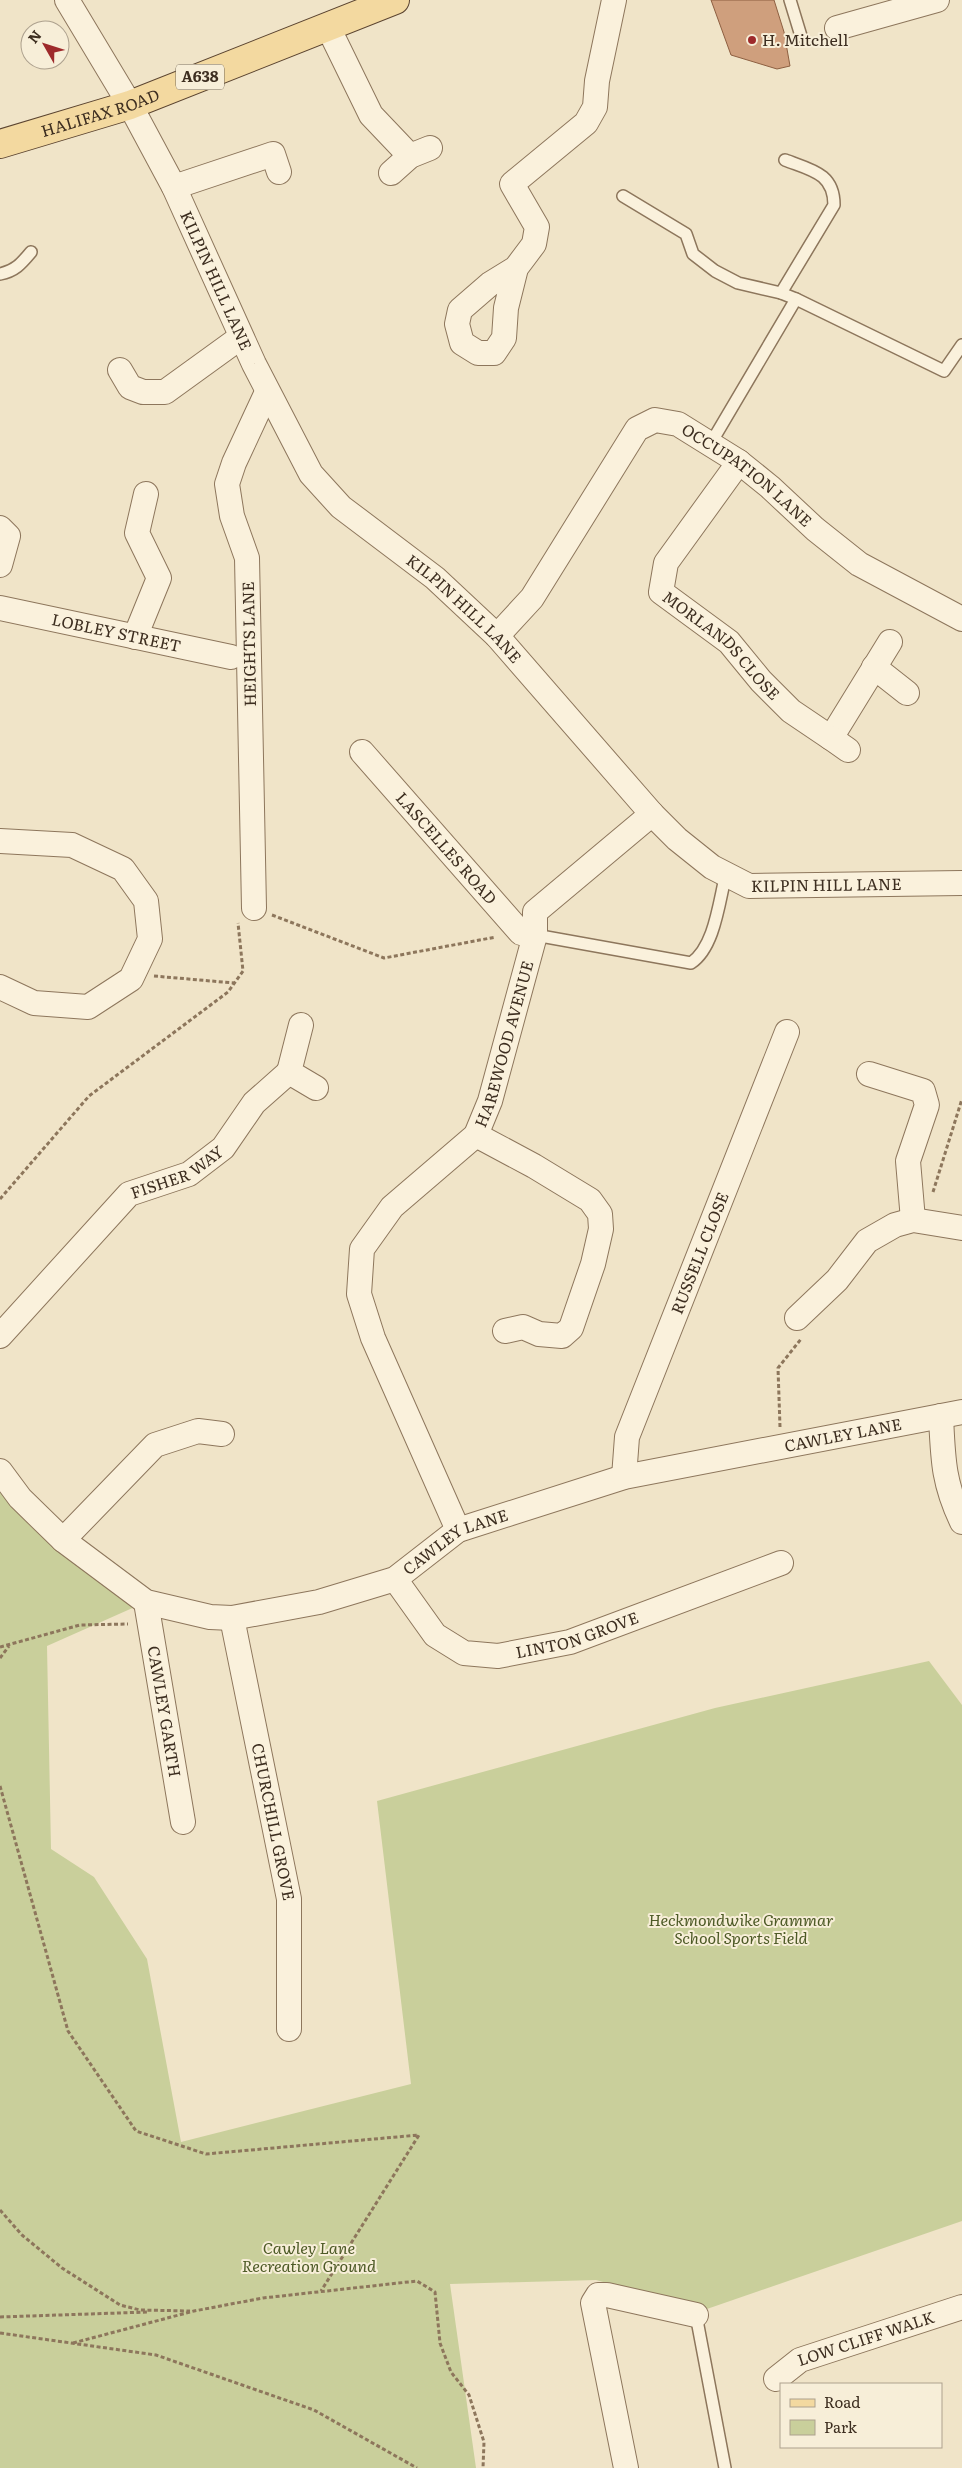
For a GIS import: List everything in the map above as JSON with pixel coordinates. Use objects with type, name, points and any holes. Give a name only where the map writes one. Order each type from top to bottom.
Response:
[{"type":"main road","name":"HALIFAX ROAD","points":[[0,144],[130,105],[396,0]]},
{"type":"street","name":"KILPIN HILL LANE","points":[[66,0],[130,105],[174,187],[267,392],[311,474],[341,507],[435,578],[497,636],[652,814],[712,867],[749,886],[962,883]]},
{"type":"street","points":[[516,268],[534,244],[537,227],[512,184],[586,123],[594,107],[597,81],[614,0]]},
{"type":"street","points":[[837,28],[937,0]]},
{"type":"street","points":[[328,27],[371,116],[420,152],[391,173]]},
{"type":"street","points":[[174,187],[273,154],[279,172]]},
{"type":"street","points":[[120,370],[130,387],[143,392],[165,392],[242,337]]},
{"type":"street","name":"HEIGHTS LANE","points":[[254,908],[247,558],[232,516],[227,484],[234,463],[267,392]]},
{"type":"street","name":"OCCUPATION LANE","points":[[497,636],[532,598],[637,429],[655,420],[678,424],[739,462],[770,487],[815,529],[859,564],[962,618]]},
{"type":"street","name":"MORLANDS CLOSE","points":[[739,462],[666,563],[661,592],[729,642],[761,681],[791,711],[839,744],[874,667],[890,642]]},
{"type":"street","points":[[135,637],[159,578],[137,533],[146,494]]},
{"type":"street","points":[[0,528],[8,536],[0,565]]},
{"type":"street","name":"LOBLEY STREET","points":[[0,608],[231,657]]},
{"type":"street","points":[[874,667],[907,693]]},
{"type":"street","name":"LASCELLES ROAD","points":[[362,752],[528,934]]},
{"type":"street","name":"HAREWOOD AVENUE","points":[[458,1530],[372,1338],[359,1294],[362,1249],[392,1207],[476,1135],[490,1101],[528,934],[535,912],[652,814]]},
{"type":"street","points":[[0,841],[72,845],[122,869],[146,901],[150,939],[131,979],[88,1007],[34,1003],[0,987]]},
{"type":"street","points":[[301,1025],[289,1072],[316,1088]]},
{"type":"street","name":"RUSSELL CLOSE","points":[[624,1477],[627,1437],[787,1032]]},
{"type":"street","name":"FISHER WAY","points":[[0,1336],[129,1194],[189,1174],[224,1148],[254,1103],[289,1072]]},
{"type":"street","points":[[868,1074],[924,1091],[927,1105],[908,1161],[918,1221]]},
{"type":"street","points":[[476,1135],[534,1166],[590,1200],[600,1214],[601,1229],[593,1264],[571,1328],[562,1336],[539,1334],[523,1327],[505,1331]]},
{"type":"street","points":[[800,1328],[867,1241],[895,1225],[918,1221],[962,1228]]},
{"type":"street","points":[[951,1414],[943,1469],[951,1498],[962,1522]]},
{"type":"street","name":"CAWLEY LANE","points":[[0,1471],[20,1498],[63,1540],[146,1602],[210,1617],[232,1618],[319,1602],[395,1579],[458,1530],[624,1477],[951,1414]]},
{"type":"street","points":[[63,1540],[155,1445],[197,1423],[222,1434]]},
{"type":"street","name":"LINTON GROVE","points":[[395,1579],[435,1635],[464,1653],[498,1656],[570,1642],[782,1563]]},
{"type":"street","name":"CAWLEY GARTH","points":[[146,1602],[183,1822]]},
{"type":"street","name":"CHURCHILL GROVE","points":[[232,1618],[289,1899],[289,2028]]},
{"type":"street","points":[[626,2468],[593,2302],[598,2296],[607,2295],[696,2315]]},
{"type":"street","name":"LOW CLIFF WALK","points":[[776,2379],[800,2360],[962,2307]]},
{"type":"lane","points":[[790,0],[801,36]]},
{"type":"lane","points":[[781,293],[834,205],[834,195],[829,182],[816,172],[785,160]]},
{"type":"lane","points":[[623,196],[686,234],[693,254],[715,271],[738,283],[781,293],[944,371],[962,345]]},
{"type":"lane","points":[[0,274],[11,272],[19,267],[31,252]]},
{"type":"lane","points":[[711,444],[796,300]]},
{"type":"lane","points":[[528,934],[691,963],[701,957],[708,943],[726,874]]},
{"type":"lane","points":[[696,2315],[725,2468]]},
{"type":"path","points":[[0,1199],[89,1096],[228,992],[243,971],[237,915],[254,908],[384,958],[528,934]]},
{"type":"path","points":[[134,974],[234,983]]},
{"type":"path","points":[[918,1221],[962,1099]]},
{"type":"path","points":[[781,1446],[778,1368],[800,1328]]},
{"type":"path","points":[[0,1647],[80,1625],[130,1624],[146,1602]]},
{"type":"path","points":[[0,1658],[9,1646]]},
{"type":"path","points":[[0,1786],[68,2030],[136,2131],[206,2154],[419,2135],[321,2291]]},
{"type":"path","points":[[0,2210],[22,2235],[62,2268],[120,2305],[140,2310],[194,2310]]},
{"type":"path","points":[[73,2343],[194,2310],[263,2298],[417,2281],[435,2292],[440,2343],[451,2372],[470,2395],[484,2442],[483,2468]]},
{"type":"path","points":[[0,2317],[194,2310]]},
{"type":"path","points":[[0,2333],[156,2355],[304,2407],[417,2468]]},
{"type":"green space","points":[[0,1471],[146,1602],[47,1646],[51,1849],[94,1877],[147,1959],[181,2142],[411,2084],[377,1801],[715,1708],[929,1661],[962,1705],[962,2221],[704,2310],[596,2280],[450,2284],[476,2468],[0,2468]]},
{"type":"building","points":[[711,0],[774,0],[784,32],[790,66],[777,69],[731,55]]},
{"type":"place","name":"H. Mitchell","points":[[752,40]]},
{"type":"park label","name":"Heckmondwike Grammar School Sports Field","points":[[741,1929]]},
{"type":"park label","name":"Cawley Lane Recreation Ground","points":[[309,2257]]}]
